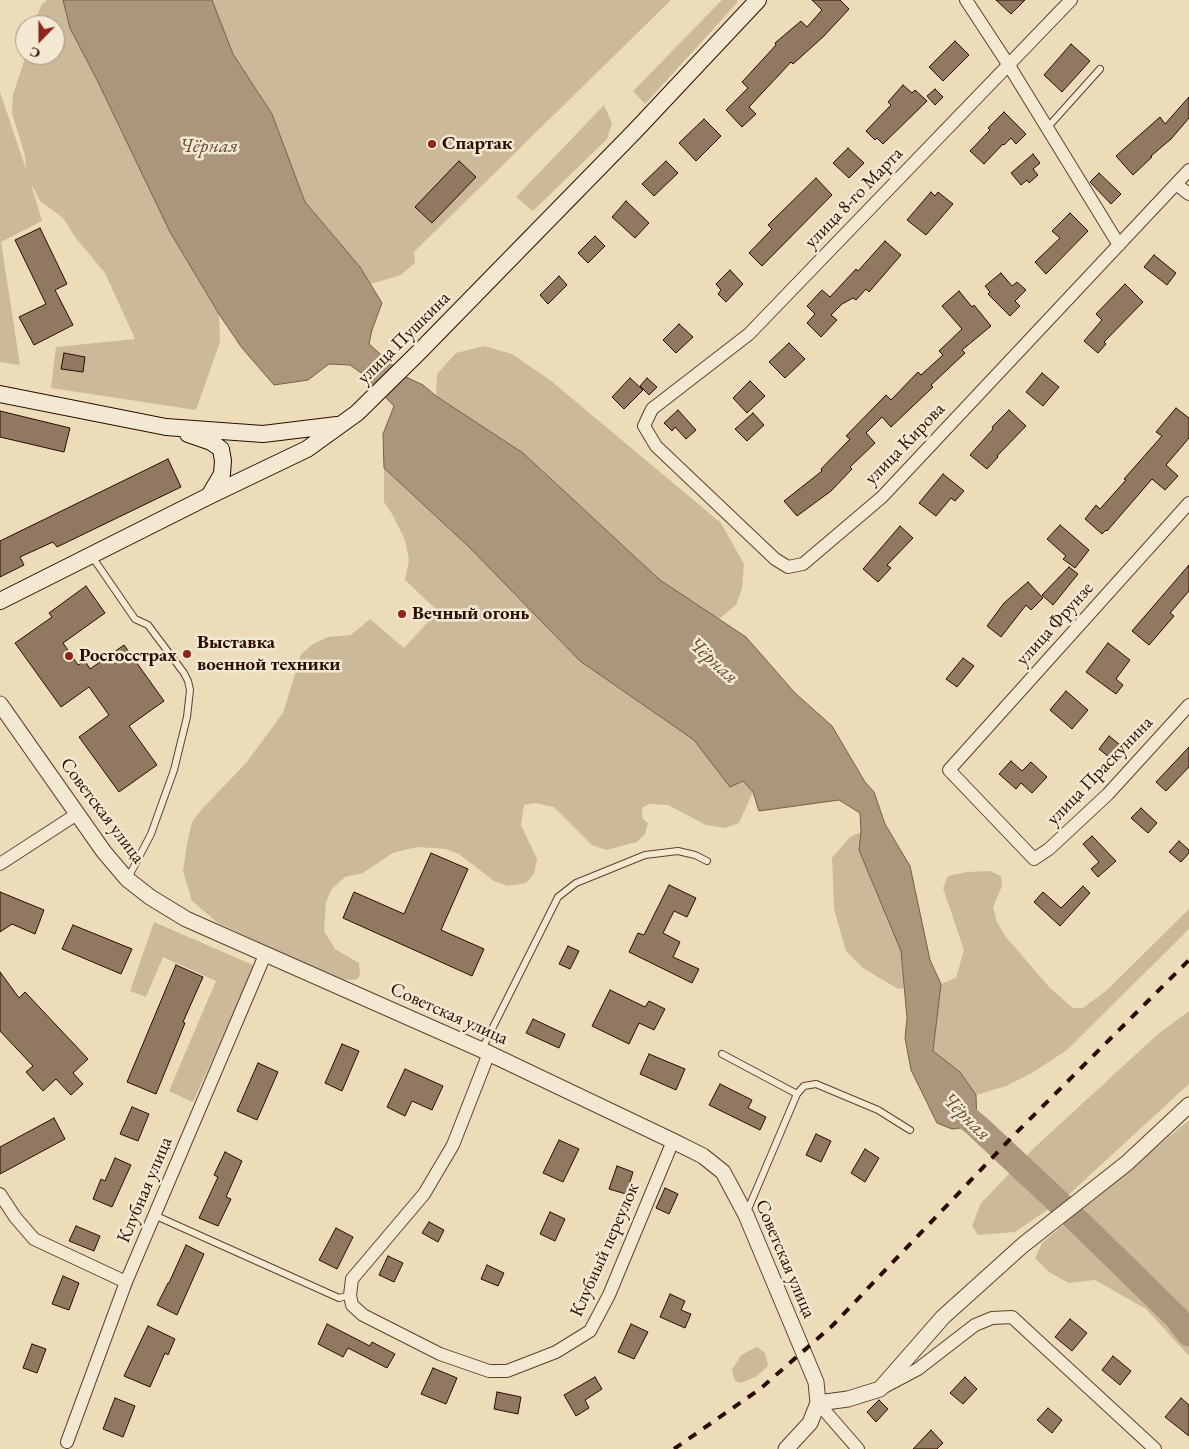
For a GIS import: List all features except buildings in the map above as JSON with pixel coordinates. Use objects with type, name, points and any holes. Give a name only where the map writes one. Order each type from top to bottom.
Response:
[{"type":"main road","name":"улица Пушкина","points":[[0,601],[307,449],[357,413],[635,131],[758,0]]},
{"type":"main road","points":[[0,394],[166,427],[263,434],[339,425]]},
{"type":"main road","points":[[166,427],[211,442],[222,449],[222,474],[209,496]]},
{"type":"street","points":[[966,0],[1008,64],[1119,245]]},
{"type":"street","name":"улица 8-го Марта","points":[[652,409],[749,334],[1071,0]]},
{"type":"street","name":"улица Кирова","points":[[652,409],[644,426],[656,446],[775,559],[788,567],[803,564],[882,498],[1189,170]]},
{"type":"street","points":[[1176,184],[1189,194]]},
{"type":"street","name":"улица Фрунзе","points":[[1034,860],[949,770],[1189,503]]},
{"type":"street","name":"Советская улица","points":[[0,704],[104,852],[127,879],[150,897],[186,919],[485,1052],[673,1141],[703,1156],[723,1172],[746,1215],[816,1382],[818,1403]]},
{"type":"street","name":"улица Праскунина","points":[[1034,860],[1049,849],[1108,794],[1189,705]]},
{"type":"street","points":[[0,864],[77,814]]},
{"type":"street","name":"Клубная улица","points":[[66,1446],[126,1282],[265,955]]},
{"type":"street","points":[[350,1295],[352,1280],[424,1194],[453,1145],[485,1052]]},
{"type":"street","points":[[880,1389],[943,1317],[1023,1245],[1127,1163],[1189,1105]]},
{"type":"street","name":"Клубный переулок","points":[[350,1295],[352,1305],[363,1315],[440,1354],[490,1371],[507,1371],[556,1352],[590,1331],[609,1295],[673,1141]]},
{"type":"street","points":[[0,1194],[15,1217],[34,1239],[126,1282]]},
{"type":"street","points":[[818,1403],[848,1399],[880,1389],[918,1369],[975,1325],[992,1318],[1012,1317],[1155,1449]]},
{"type":"street","points":[[786,1449],[810,1423],[818,1403]]},
{"type":"street","points":[[818,1403],[858,1449]]},
{"type":"lane","points":[[1047,128],[1100,69]]},
{"type":"lane","points":[[91,556],[135,619],[148,624],[184,673],[190,690],[188,717],[172,776],[151,834],[127,879]]},
{"type":"lane","points":[[485,1052],[558,897],[576,883],[645,855],[678,851],[695,854],[707,861]]},
{"type":"lane","points":[[722,1054],[797,1094]]},
{"type":"lane","points":[[746,1215],[797,1094],[804,1086],[816,1084],[878,1110],[910,1130]]},
{"type":"lane","points":[[154,1215],[339,1298],[350,1295]]},
{"type":"shaded area","points":[[47,0],[63,0],[70,28],[170,232],[219,314],[220,342],[196,410],[51,388],[56,347],[135,339],[105,273],[75,237],[63,218],[40,201],[31,184],[42,221],[1,242],[20,365],[0,362],[0,92],[26,169],[25,156],[12,113],[13,95],[23,65],[65,65],[65,15],[37,15],[42,4]]},
{"type":"shaded area","name":"Спартак","points":[[212,0],[671,0],[414,252],[415,263],[401,275],[371,284],[360,267],[305,202],[272,114],[233,54]]},
{"type":"shaded area","points":[[722,0],[737,0],[737,3],[645,104],[633,91]]},
{"type":"shaded area","points":[[604,105],[612,123],[607,139],[533,211],[516,197]]},
{"type":"shaded area","points":[[484,346],[512,354],[550,380],[721,523],[744,564],[742,589],[736,605],[719,619],[660,580],[523,453],[436,396],[437,374],[456,353]]},
{"type":"shaded area","points":[[384,468],[469,547],[580,661],[694,740],[730,787],[743,780],[753,792],[739,823],[725,828],[706,825],[668,805],[649,804],[642,808],[643,819],[648,823],[645,834],[637,842],[606,850],[592,845],[554,807],[535,803],[524,805],[521,825],[537,859],[534,874],[526,883],[508,886],[494,881],[459,854],[446,849],[417,847],[393,853],[363,873],[345,877],[332,889],[326,902],[324,931],[335,949],[359,963],[360,976],[355,980],[338,979],[218,923],[192,901],[183,871],[192,822],[246,763],[283,713],[301,654],[313,644],[328,637],[351,635],[370,619],[404,648],[438,611],[405,580],[409,560],[405,540],[384,502]]},
{"type":"shaded area","points":[[861,832],[901,951],[904,988],[898,989],[863,968],[846,951],[834,909],[832,858],[850,837]]},
{"type":"shaded area","points":[[990,871],[1001,876],[1002,886],[993,907],[997,922],[1006,937],[1050,988],[1073,1008],[1083,1008],[1107,990],[1189,909],[1189,929],[1067,1050],[1032,1073],[1006,1086],[976,1095],[960,1072],[933,1051],[941,984],[956,978],[964,950],[943,888],[948,876],[967,872]]},
{"type":"shaded area","points":[[154,922],[255,966],[193,1102],[169,1091],[216,981],[163,957],[146,997],[130,991]]},
{"type":"shaded area","points":[[1189,1011],[1189,1084],[1066,1197],[1015,1232],[978,1235],[972,1226],[981,1203],[1034,1148],[1158,1034]]},
{"type":"shaded area","points":[[1189,1120],[1189,1356],[1146,1309],[1095,1280],[1069,1283],[1049,1272],[1035,1258],[1042,1243]]},
{"type":"shaded area","points":[[757,1347],[765,1353],[768,1366],[757,1376],[741,1383],[735,1381],[732,1370],[741,1355]]},
{"type":"water","name":"Чёрная","points":[[63,0],[212,0],[233,54],[272,114],[305,202],[360,267],[382,303],[369,344],[406,377],[423,385],[436,396],[523,453],[660,580],[746,637],[795,693],[832,726],[865,782],[874,792],[885,824],[910,866],[930,960],[941,984],[933,1051],[960,1072],[976,1095],[977,1126],[952,1129],[937,1123],[911,1070],[905,1038],[907,1018],[901,951],[859,850],[861,832],[860,813],[839,800],[759,811],[753,792],[743,781],[730,787],[694,740],[580,661],[469,547],[384,468],[383,434],[394,406],[364,375],[350,365],[329,364],[308,380],[274,385],[242,348],[219,314],[170,232],[70,28]]},
{"type":"waterway","name":"Чёрная","points":[[952,1105],[1053,1197],[1177,1318],[1189,1334]]},
{"type":"railway","points":[[674,1449],[760,1389],[832,1326],[1014,1135],[1189,960]]},
{"type":"place","name":"Спартак","points":[[432,144]]},
{"type":"place","name":"Вечный огонь","points":[[402,614]]},
{"type":"place","name":"Выставка военной техники","points":[[187,654]]},
{"type":"place","name":"Росгосстрах","points":[[69,656]]}]
